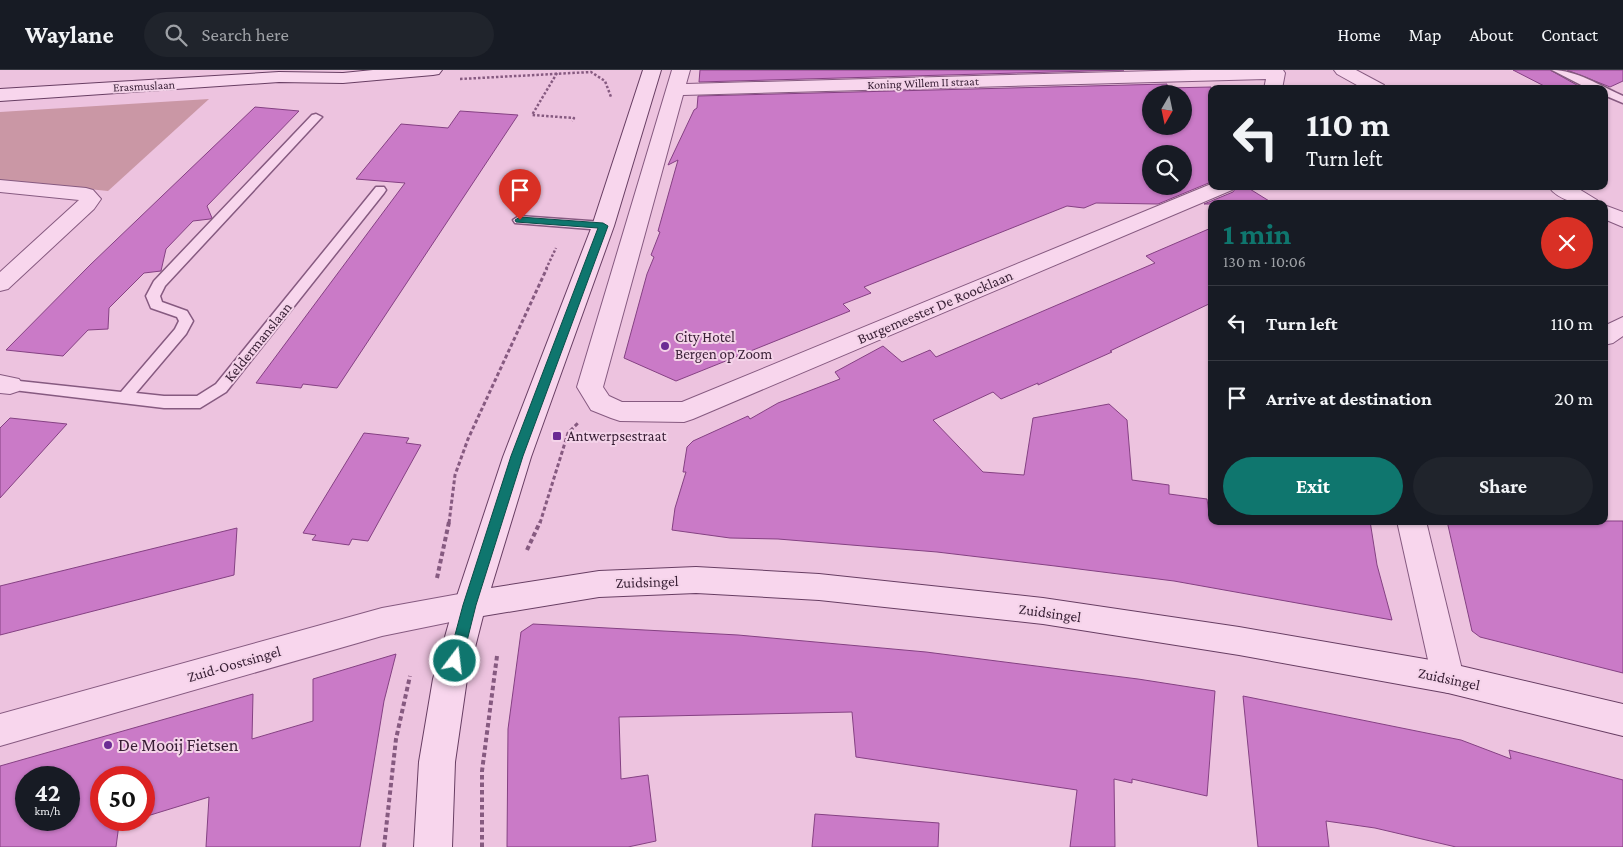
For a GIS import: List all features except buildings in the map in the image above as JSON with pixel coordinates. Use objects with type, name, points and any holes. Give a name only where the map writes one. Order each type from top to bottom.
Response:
[{"type":"street","name":"Erasmuslaan","points":[[0,94],[283,75],[324,70]]},
{"type":"street","name":"Erasmuslaan","points":[[283,75],[344,78],[433,70]]},
{"type":"street","points":[[433,847],[437,762],[450,679],[470,605],[517,456],[603,226],[652,70]]},
{"type":"street","points":[[1343,70],[1371,85]]},
{"type":"street","name":"Koning Willem II straat","points":[[678,80],[1276,73],[1274,85]]},
{"type":"street","name":"Burgemeester De Roocklaan","points":[[678,80],[590,387],[600,402],[620,411],[684,412],[1215,190]]},
{"type":"street","points":[[0,186],[86,194],[90,199],[87,205],[0,284]]},
{"type":"street","points":[[1565,190],[1583,200]]},
{"type":"street","points":[[1608,213],[1623,222]]},
{"type":"street","points":[[1608,334],[1623,325]]},
{"type":"street","points":[[1412,525],[1448,678]]},
{"type":"street","name":"Zuidsingel","points":[[470,605],[599,584],[696,580],[819,587],[1044,611],[1239,641],[1448,678],[1623,720]]},
{"type":"street","name":"Zuid-Oostsingel","points":[[0,730],[382,622],[470,605]]},
{"type":"lane","points":[[1557,70],[1589,85]]},
{"type":"lane","points":[[1608,94],[1623,100]]},
{"type":"lane","points":[[124,398],[181,331],[186,321],[182,314],[156,305],[153,296],[159,284],[316,117]]},
{"type":"lane","name":"Keldermanslaan","points":[[5,385],[164,402],[200,402],[222,388],[380,190]]},
{"type":"lane","points":[[520,220],[603,226]]},
{"type":"path","points":[[558,73],[532,115],[574,118],[572,121]]},
{"type":"shaded area","points":[[209,99],[108,191],[0,180],[0,112]]},
{"type":"place","name":"City Hotel Bergen op Zoom","points":[[665,346]]},
{"type":"place","name":"Antwerpsestraat","points":[[557,436]]},
{"type":"place","name":"De Mooij Fietsen","points":[[108,745]]},
{"type":"route","points":[[455,661],[470,605],[517,456],[603,226],[520,220]]}]
